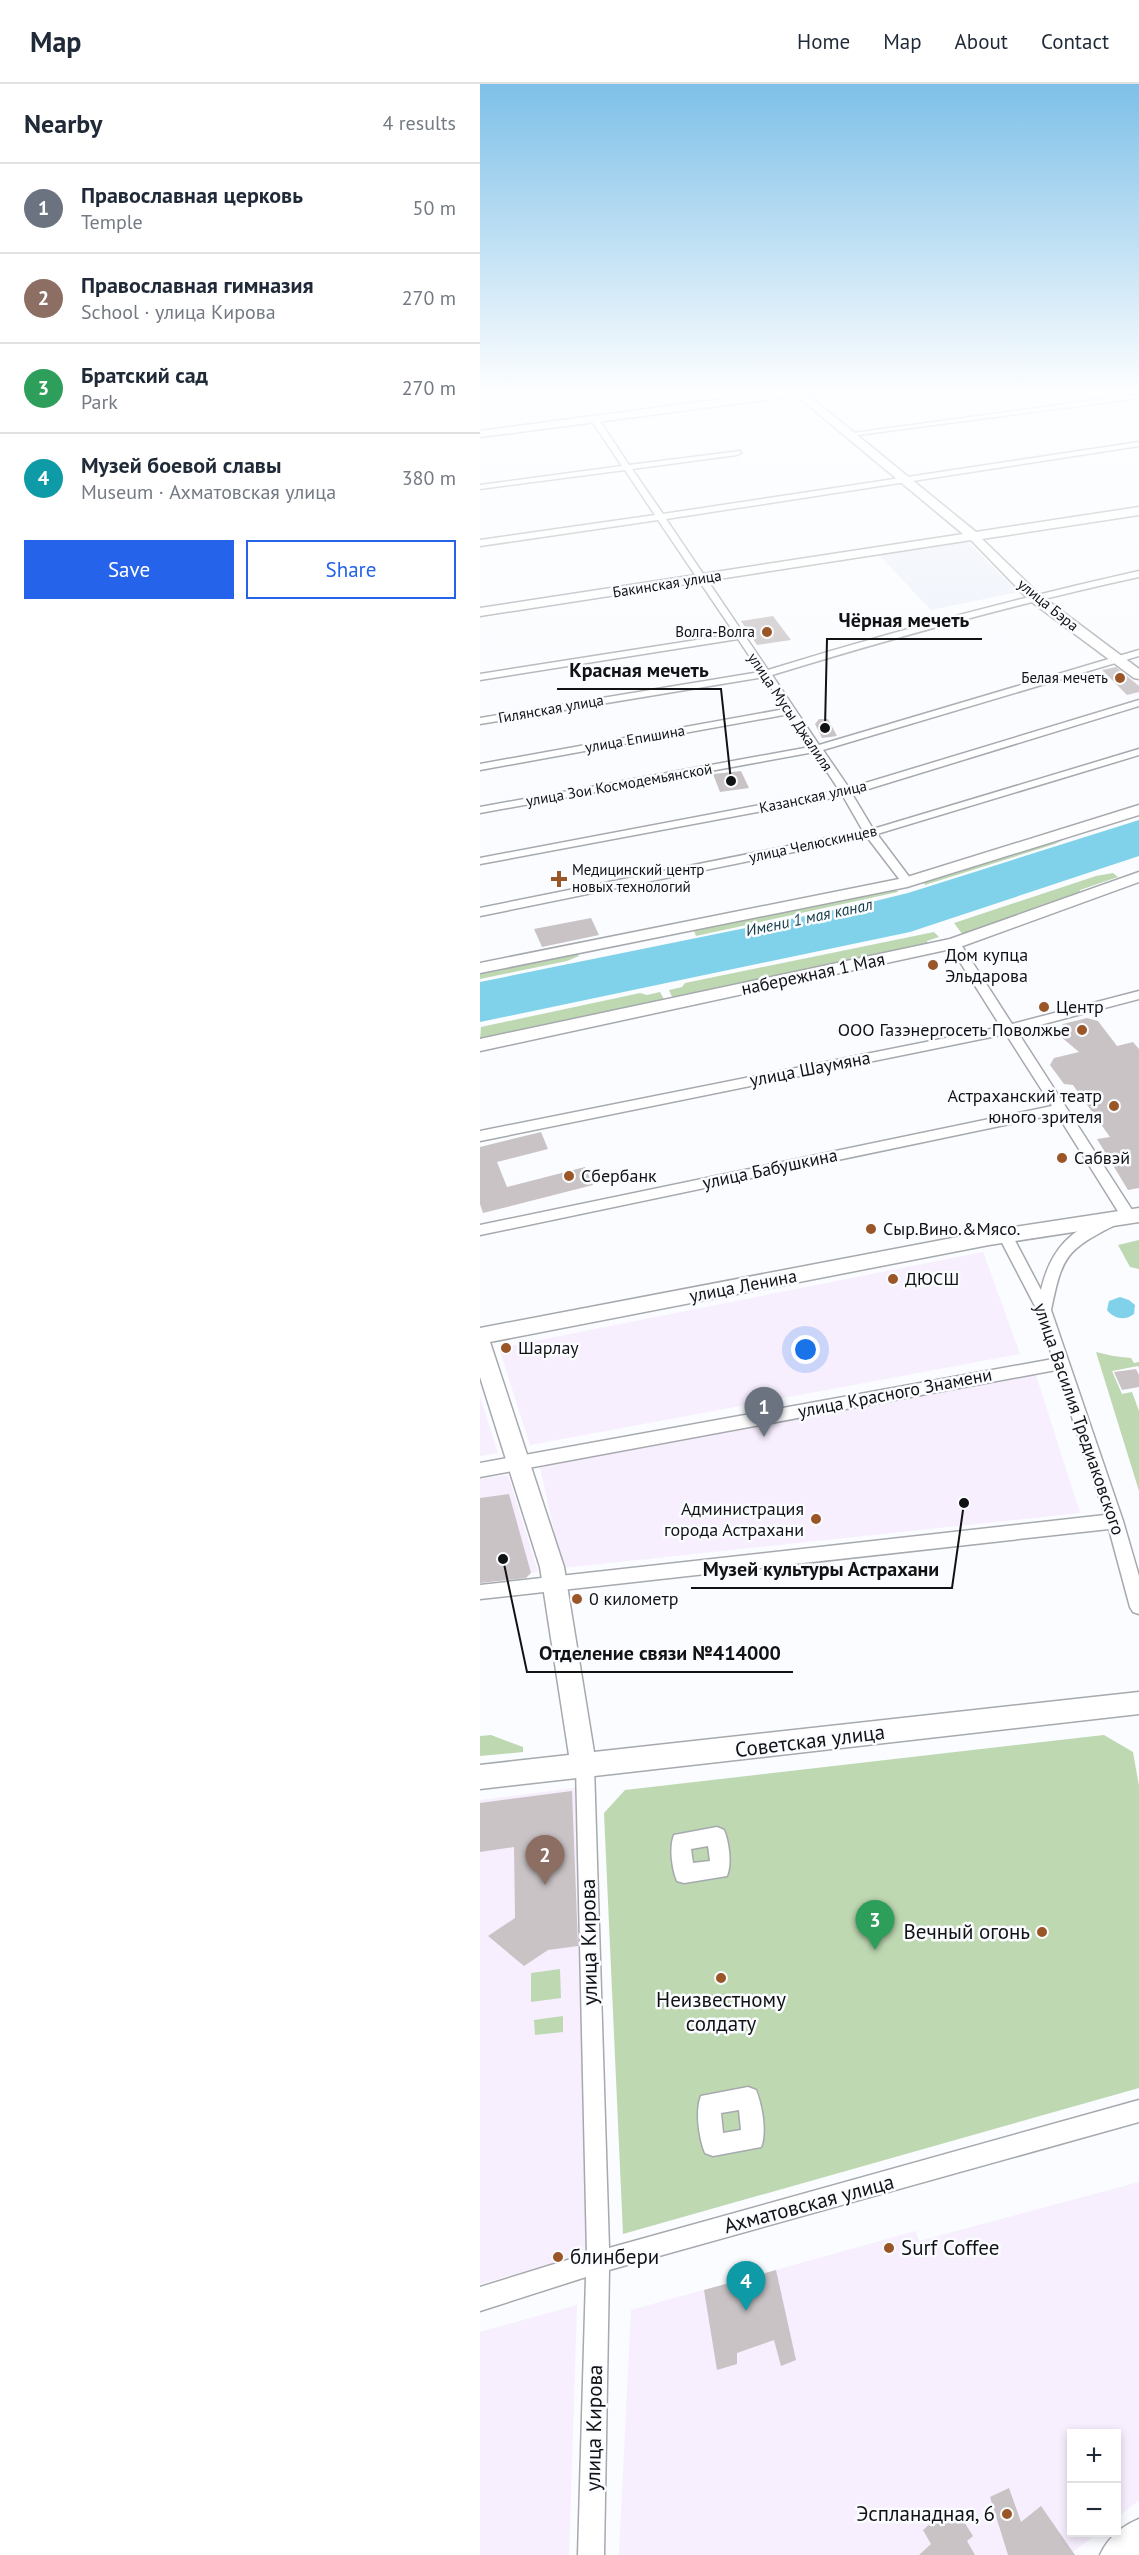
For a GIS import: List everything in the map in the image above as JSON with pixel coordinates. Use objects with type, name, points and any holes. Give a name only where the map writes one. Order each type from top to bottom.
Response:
[{"type":"main road","name":"улица Бэра","points":[[937,505],[974,537],[1034,597],[1139,675]]},
{"type":"main road","name":"Бакинская улица","points":[[480,612],[1139,511]]},
{"type":"main road","points":[[480,968],[907,882],[1139,810]]},
{"type":"main road","name":"набережная 1 Мая","points":[[480,1045],[954,943],[1139,877]]},
{"type":"main road","name":"улица Ленина","points":[[480,1336],[989,1238],[1126,1218]]},
{"type":"main road","name":"улица Кирова","points":[[480,1343],[552,1567],[580,1748],[585,1766]]},
{"type":"main road","name":"Советская улица","points":[[480,1777],[1139,1703]]},
{"type":"main road","points":[[1118,2555],[1139,2536]]},
{"type":"street","name":"улица Мусы Джалиля","points":[[651,505],[846,792],[870,833],[907,882]]},
{"type":"street","points":[[480,543],[739,505]]},
{"type":"street","name":"Гилянская улица","points":[[480,721],[764,674],[909,630],[1034,597],[1139,574]]},
{"type":"street","points":[[480,677],[739,636]]},
{"type":"street","name":"улица Зои Космодемьянской","points":[[480,810],[815,749],[1139,653]]},
{"type":"street","name":"Казанская улица","points":[[480,861],[846,792],[1139,703]]},
{"type":"street","name":"улица Епишина","points":[[480,767],[790,711]]},
{"type":"street","name":"улица Челюскинцев","points":[[480,912],[870,833],[1139,752]]},
{"type":"street","points":[[954,943],[1010,1029],[1126,1218],[1082,1235],[1064,1248],[1053,1266],[1044,1310]]},
{"type":"street","name":"улица Шаумяна","points":[[480,1136],[1010,1029],[1139,995]]},
{"type":"street","name":"улица Бабушкина","points":[[480,1230],[1060,1109]]},
{"type":"street","name":"улица Василия Тредиаковского","points":[[1006,1237],[1044,1310],[1115,1521],[1139,1607]]},
{"type":"street","name":"улица Красного Знамени","points":[[480,1470],[1062,1363]]},
{"type":"street","points":[[480,1592],[1115,1521]]},
{"type":"street","name":"улица Кирова","points":[[585,1766],[598,2262],[591,2555]]},
{"type":"street","name":"Ахматовская улица","points":[[480,2299],[598,2262],[1139,2111]]},
{"type":"shaded area","points":[[961,542],[969,543],[1018,592],[931,610],[879,555]]},
{"type":"shaded area","points":[[983,1252],[1020,1354],[530,1445],[499,1348]]},
{"type":"shaded area","points":[[1034,1369],[1080,1513],[562,1568],[540,1467]]},
{"type":"shaded area","points":[[480,1397],[498,1453],[480,1456]]},
{"type":"shaded area","points":[[508,1475],[538,1572],[480,1580],[480,1479]]},
{"type":"shaded area","points":[[575,1788],[590,2253],[480,2284],[480,1800]]},
{"type":"shaded area","points":[[1139,2182],[1139,2500],[1121,2515],[1121,2429],[1067,2429],[1067,2537],[1093,2537],[1069,2555],[619,2555],[631,2310],[916,2231],[919,2241]]},
{"type":"shaded area","points":[[577,2305],[569,2555],[480,2555],[480,2332]]},
{"type":"green space","points":[[1060,838],[1063,840],[1055,844],[925,885],[922,880]]},
{"type":"green space","points":[[1113,873],[1118,877],[1080,890],[1079,896],[963,935],[954,923],[1096,876]]},
{"type":"green space","points":[[894,888],[898,892],[696,936],[694,931],[696,928]]},
{"type":"green space","points":[[934,932],[939,937],[927,941],[928,945],[673,999],[669,990],[682,987],[685,983]]},
{"type":"green space","points":[[577,953],[579,956],[567,961],[480,979],[480,972]]},
{"type":"green space","points":[[660,992],[665,1001],[480,1040],[481,1027],[640,993],[647,995]]},
{"type":"green space","points":[[1139,1240],[1139,1269],[1130,1267],[1118,1245]]},
{"type":"green space","points":[[1096,1352],[1131,1358],[1134,1363],[1139,1362],[1139,1368],[1138,1366],[1112,1371],[1122,1394],[1132,1392],[1139,1411],[1139,1491]]},
{"type":"green space","points":[[491,1735],[523,1747],[523,1752],[480,1756],[480,1736]]},
{"type":"green space","points":[[1104,1735],[1133,1752],[1139,1786],[1139,2088],[623,2234],[604,1813],[625,1790]]},
{"type":"green space","points":[[560,1969],[561,1998],[531,2002],[531,1973]]},
{"type":"green space","points":[[563,2016],[563,2032],[535,2035],[534,2020]]},
{"type":"water","name":"Имени 1 мая канал","points":[[1139,820],[1139,856],[910,932],[480,1022],[480,982],[908,893]]},
{"type":"water","points":[[1120,1297],[1135,1305],[1134,1314],[1127,1318],[1120,1318],[1107,1310],[1109,1301]]},
{"type":"building","name":"Волга-Волга","points":[[773,616],[791,640],[757,645],[741,621]]},
{"type":"building","name":"Белая мечеть","points":[[1116,667],[1139,686],[1139,692],[1127,695],[1102,670]]},
{"type":"building","points":[[819,719],[828,719],[837,736],[822,738],[815,724]]},
{"type":"building","points":[[741,771],[749,788],[720,792],[713,774]]},
{"type":"building","points":[[591,918],[599,935],[542,947],[534,929]]},
{"type":"building","name":"Астраханский театр юного зрителя","points":[[1087,1018],[1098,1021],[1117,1046],[1133,1042],[1139,1049],[1139,1188],[1128,1190],[1097,1139],[1110,1137],[1073,1085],[1064,1084],[1050,1065],[1054,1058],[1079,1052],[1060,1036],[1058,1032],[1063,1024]]},
{"type":"building","name":"Сбербанк","points":[[541,1132],[548,1149],[497,1162],[507,1187],[585,1167],[593,1185],[483,1213],[480,1204],[480,1147]]},
{"type":"building","points":[[1136,1369],[1139,1375],[1139,1387],[1122,1390],[1114,1372]]},
{"type":"building","points":[[509,1494],[531,1573],[526,1578],[480,1583],[480,1498]]},
{"type":"building","points":[[572,1791],[578,1946],[548,1950],[524,1966],[488,1936],[515,1918],[514,1847],[480,1852],[480,1803]]},
{"type":"building","points":[[776,2270],[796,2360],[781,2366],[774,2340],[737,2353],[737,2364],[717,2370],[704,2290]]},
{"type":"building","name":"Эспланадная, 6","points":[[1009,2488],[1021,2522],[1041,2506],[1075,2555],[1008,2555],[990,2497]]},
{"type":"building","points":[[947,2509],[955,2522],[961,2517],[973,2536],[967,2541],[975,2555],[919,2555],[931,2544],[923,2530]]},
{"type":"place","name":"Волга-Волга","points":[[767,632]]},
{"type":"place","name":"Белая мечеть","points":[[1120,678]]},
{"type":"place","name":"Чёрная мечеть","points":[[825,728]]},
{"type":"place","name":"Красная мечеть","points":[[731,781]]},
{"type":"place","name":"Медицинский центр новых технологий","points":[[559,879]]},
{"type":"place","name":"Дом купца Эльдарова","points":[[933,965]]},
{"type":"place","name":"Центр","points":[[1044,1007]]},
{"type":"place","name":"ООО Газэнергосеть Поволжье","points":[[1082,1030]]},
{"type":"place","name":"Астраханский театр юного зрителя","points":[[1114,1106]]},
{"type":"place","name":"Сабвэй","points":[[1062,1158]]},
{"type":"place","name":"Сбербанк","points":[[569,1176]]},
{"type":"place","name":"Сыр.Вино.&Мясо.","points":[[871,1229]]},
{"type":"place","name":"ДЮСШ","points":[[893,1279]]},
{"type":"place","name":"Шарлау","points":[[506,1348]]},
{"type":"place","name":"Православная церковь","points":[[764,1437]]},
{"type":"place","name":"Музей культуры Астрахани","points":[[964,1503]]},
{"type":"place","name":"Администрация города Астрахани","points":[[816,1519]]},
{"type":"place","name":"Отделение связи №414000","points":[[503,1559]]},
{"type":"place","name":"0 километр","points":[[577,1599]]},
{"type":"place","name":"Православная гимназия","points":[[545,1885]]},
{"type":"place","name":"Вечный огонь","points":[[1042,1932]]},
{"type":"place","name":"Братский сад","points":[[875,1950]]},
{"type":"place","name":"Неизвестному солдату","points":[[721,1978]]},
{"type":"place","name":"Surf Coffee","points":[[889,2248]]},
{"type":"place","name":"блинбери","points":[[558,2257]]},
{"type":"place","name":"Музей боевой славы","points":[[746,2311]]},
{"type":"place","name":"Эспланадная, 6","points":[[1007,2514]]}]
